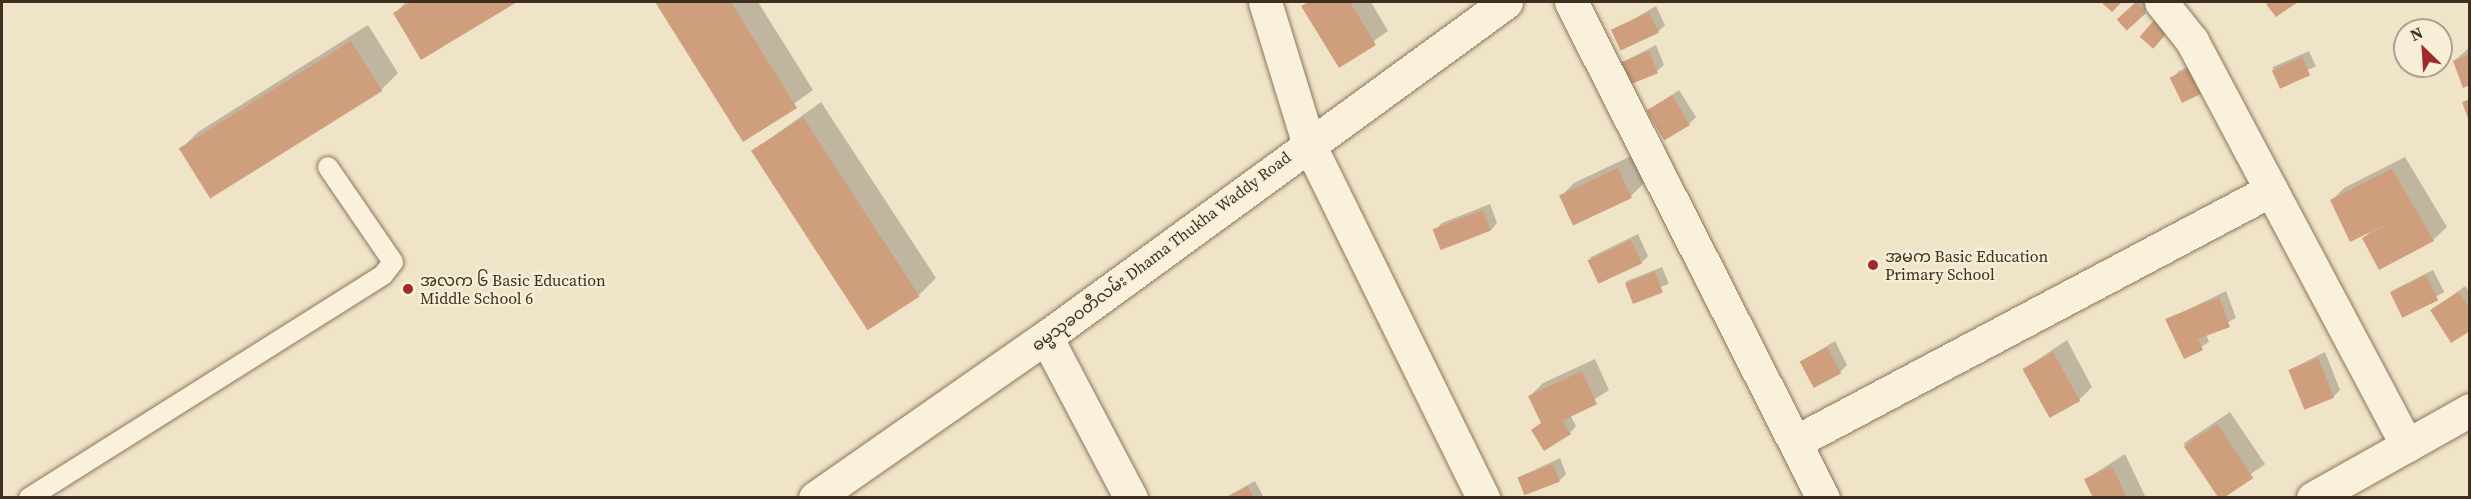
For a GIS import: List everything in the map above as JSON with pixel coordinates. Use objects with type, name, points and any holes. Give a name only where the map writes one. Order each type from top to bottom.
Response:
[{"type":"street","points":[[1265,2],[1308,142],[1483,498]]},
{"type":"street","name":"ဓမ္မသုခဝတီလမ်း Dhama Thukha Waddy Road","points":[[815,498],[1046,337],[1308,142],[1506,2]]},
{"type":"street","points":[[1571,2],[1823,498]]},
{"type":"street","points":[[2161,2],[2192,41],[2407,445]]},
{"type":"street","points":[[1795,442],[2271,190]]},
{"type":"street","points":[[1046,337],[1131,498]]},
{"type":"street","points":[[2313,498],[2469,410]]},
{"type":"lane","points":[[29,498],[383,275],[393,262],[328,167]]},
{"type":"building","points":[[412,2],[517,2],[421,60],[393,13]]},
{"type":"building","points":[[655,2],[731,2],[797,108],[743,142]]},
{"type":"building","points":[[1309,2],[1350,2],[1376,45],[1339,68],[1301,6]]},
{"type":"building","points":[[2101,2],[2122,2],[2112,12]]},
{"type":"building","points":[[2136,2],[2146,13],[2127,31],[2117,19]]},
{"type":"building","points":[[2298,2],[2276,17],[2266,4]]},
{"type":"building","points":[[1649,12],[1659,33],[1621,51],[1611,30]]},
{"type":"building","points":[[2156,18],[2170,30],[2153,49],[2140,37]]},
{"type":"building","points":[[351,41],[382,91],[210,199],[179,149]]},
{"type":"building","points":[[1649,51],[1658,73],[1626,86],[1617,64]]},
{"type":"building","points":[[2470,54],[2470,85],[2463,88],[2453,61]]},
{"type":"building","points":[[2302,57],[2310,75],[2280,89],[2272,70]]},
{"type":"building","points":[[2194,66],[2206,91],[2182,103],[2170,78]]},
{"type":"building","points":[[1672,95],[1690,125],[1664,140],[1646,110]]},
{"type":"building","points":[[2470,99],[2470,121],[2469,121],[2462,102]]},
{"type":"building","points":[[803,117],[920,296],[868,330],[751,151]]},
{"type":"building","points":[[1618,168],[1632,198],[1573,225],[1559,195]]},
{"type":"building","points":[[2392,169],[2434,241],[2379,270],[2362,238],[2393,221],[2350,242],[2330,200]]},
{"type":"building","points":[[1483,210],[1491,231],[1440,250],[1433,229]]},
{"type":"building","points":[[1631,240],[1642,264],[1598,284],[1587,260]]},
{"type":"building","points":[[1655,272],[1663,293],[1633,304],[1625,283]]},
{"type":"building","points":[[2426,275],[2438,300],[2402,318],[2390,293]]},
{"type":"building","points":[[2458,292],[2470,309],[2470,331],[2451,343],[2430,310]]},
{"type":"building","points":[[2219,297],[2230,327],[2198,339],[2203,350],[2184,359],[2165,319]]},
{"type":"building","points":[[1827,347],[1841,373],[1814,388],[1800,362]]},
{"type":"building","points":[[2053,352],[2080,401],[2050,418],[2022,369]]},
{"type":"building","points":[[2318,358],[2334,398],[2304,410],[2288,370]]},
{"type":"building","points":[[1582,371],[1597,404],[1562,421],[1571,434],[1544,451],[1531,430],[1541,423],[1528,396]]},
{"type":"building","points":[[2217,424],[2253,478],[2224,498],[2219,498],[2184,446]]},
{"type":"building","points":[[1553,464],[1560,482],[1524,495],[1518,478]]},
{"type":"building","points":[[2112,466],[2127,498],[2093,498],[2084,479]]},
{"type":"building","points":[[1248,486],[1254,498],[1227,498]]},
{"type":"place","name":"အမက Basic Education Primary School","points":[[1873,265]]},
{"type":"place","name":"အလက ၆ Basic Education Middle School 6","points":[[408,289]]}]
